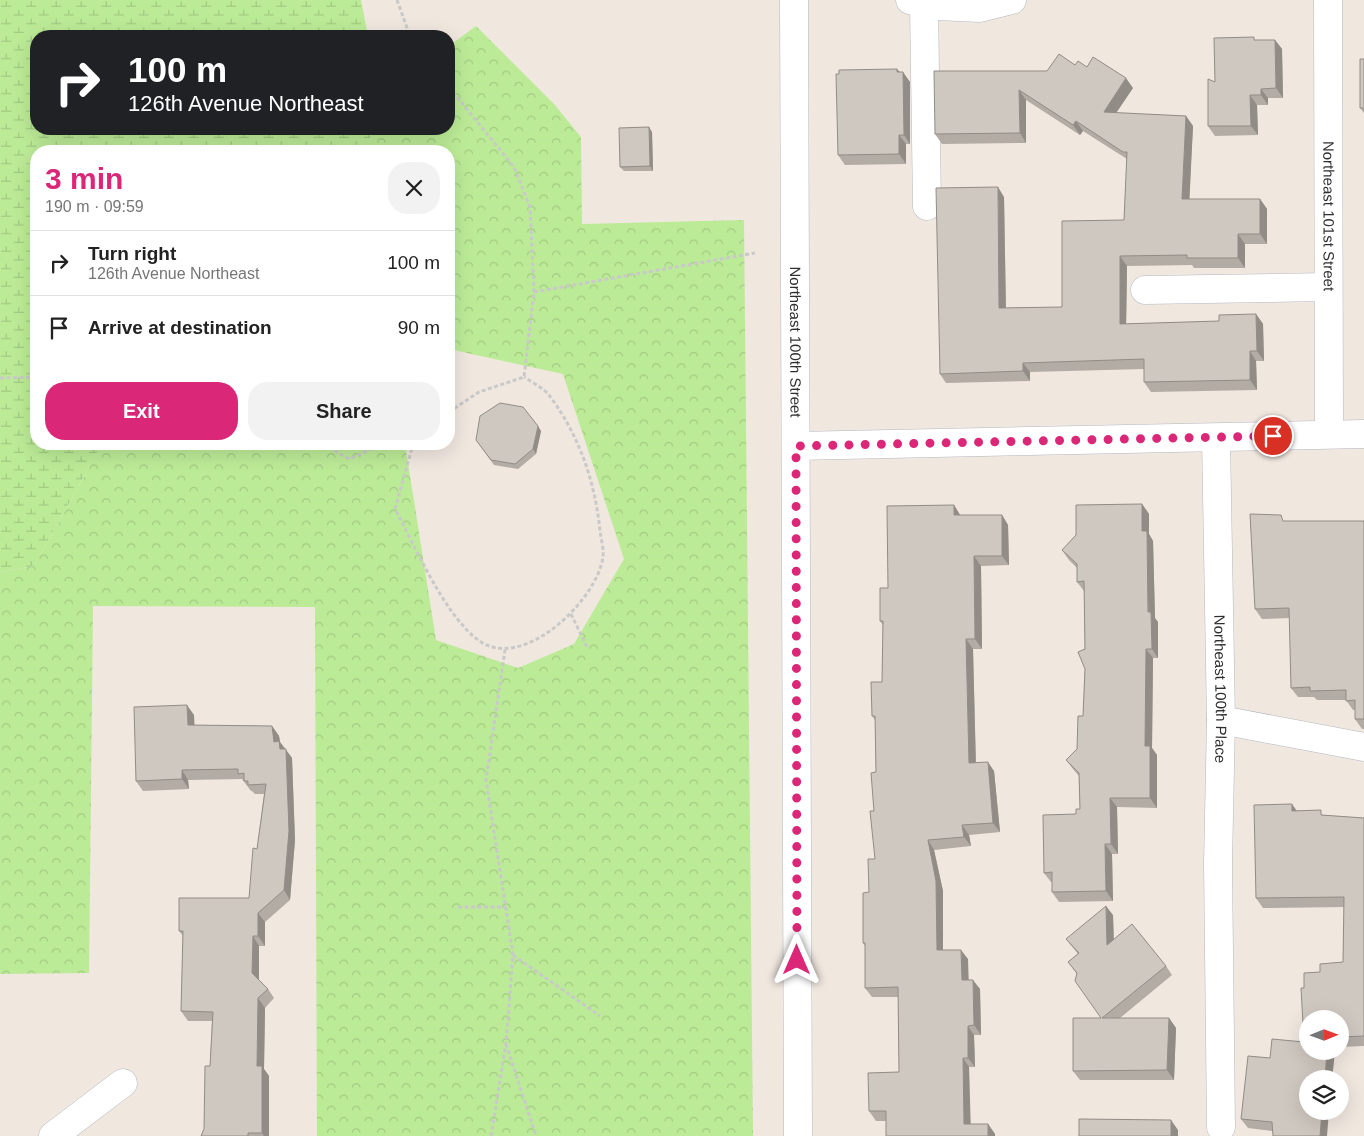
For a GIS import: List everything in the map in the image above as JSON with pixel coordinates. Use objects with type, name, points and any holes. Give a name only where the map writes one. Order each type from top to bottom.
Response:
[{"type":"street","name":"Northeast 100th Street","points":[[794,0],[798,1136]]},
{"type":"street","points":[[927,206],[917,2],[938,6],[980,8],[1012,0]]},
{"type":"street","name":"Northeast 101st Street","points":[[1328,0],[1329,433]]},
{"type":"street","points":[[1145,290],[1328,287]]},
{"type":"street","points":[[796,446],[1216,438],[1329,433],[1364,434]]},
{"type":"street","name":"Northeast 100th Place","points":[[1216,438],[1221,720],[1219,940],[1221,1127]]},
{"type":"street","points":[[1221,720],[1364,747]]},
{"type":"street","points":[[53,1136],[123,1083]]},
{"type":"path","points":[[397,0],[408,30]]},
{"type":"path","points":[[455,94],[514,167],[530,207],[534,292],[524,377]]},
{"type":"path","points":[[534,292],[755,252]]},
{"type":"path","points":[[0,378],[30,377]]},
{"type":"path","points":[[455,408],[479,392],[524,377]]},
{"type":"path","points":[[411,450],[395,509],[436,586],[463,625],[482,642],[505,650],[542,637],[571,614],[592,587],[603,557],[598,503],[582,450],[548,394],[524,377]]},
{"type":"path","points":[[333,450],[349,459],[369,450]]},
{"type":"path","points":[[571,614],[587,647]]},
{"type":"path","points":[[491,1136],[506,1043],[513,955],[486,780],[505,650]]},
{"type":"path","points":[[458,907],[506,907]]},
{"type":"path","points":[[513,955],[600,1016]]},
{"type":"path","points":[[506,1043],[536,1136]]},
{"type":"green space","points":[[0,0],[361,0],[367,30],[30,30],[30,135],[371,135],[369,145],[30,145],[30,450],[99,450],[34,566],[0,572]]},
{"type":"green space","points":[[476,26],[554,104],[581,137],[582,224],[744,220],[753,1136],[317,1136],[315,607],[93,606],[89,973],[0,974],[0,572],[34,566],[99,450],[406,450],[436,640],[518,668],[574,644],[624,559],[563,374],[455,350],[455,145],[369,145],[371,135],[455,135],[455,42]]},
{"type":"building","points":[[1254,37],[1254,40],[1275,40],[1276,88],[1261,89],[1261,95],[1250,95],[1251,126],[1208,126],[1208,79],[1215,82],[1214,38]]},
{"type":"building","points":[[1059,54],[1075,65],[1078,61],[1087,67],[1093,57],[1126,78],[1104,112],[1186,116],[1182,199],[1260,199],[1260,234],[1238,234],[1238,258],[1187,258],[1187,255],[1120,256],[1120,324],[1219,321],[1219,315],[1256,314],[1257,351],[1250,351],[1250,380],[1144,382],[1144,359],[1023,363],[1023,371],[940,374],[936,188],[998,187],[999,308],[1062,307],[1062,221],[1124,220],[1127,152],[1123,152],[1076,121],[1073,125],[1019,90],[1020,133],[935,134],[934,71],[1047,71]]},
{"type":"building","points":[[1360,59],[1364,59],[1364,108],[1360,108]]},
{"type":"building","points":[[897,69],[897,72],[903,72],[904,135],[899,135],[899,154],[838,155],[836,74],[839,74],[839,70]]},
{"type":"building","points":[[649,127],[650,166],[620,167],[619,128]]},
{"type":"building","points":[[500,403],[523,407],[538,426],[533,449],[515,464],[491,460],[476,440],[480,416]]},
{"type":"building","points":[[1142,504],[1142,531],[1147,531],[1148,612],[1151,612],[1152,649],[1146,649],[1145,746],[1150,746],[1150,798],[1110,798],[1111,844],[1105,844],[1106,891],[1052,892],[1052,872],[1044,873],[1043,815],[1076,814],[1076,809],[1080,809],[1079,773],[1066,760],[1077,749],[1078,716],[1083,716],[1085,669],[1078,652],[1085,649],[1084,581],[1077,582],[1077,564],[1062,550],[1076,535],[1076,505]]},
{"type":"building","points":[[954,505],[954,515],[1002,515],[1002,556],[974,556],[975,639],[966,639],[969,763],[988,762],[993,823],[962,825],[964,837],[928,840],[936,881],[937,950],[961,950],[962,980],[973,980],[974,1025],[968,1026],[968,1058],[963,1058],[964,1124],[988,1124],[988,1136],[886,1136],[886,1111],[869,1111],[868,1073],[899,1072],[898,987],[865,988],[863,893],[869,892],[868,859],[875,859],[870,811],[874,811],[871,773],[876,772],[875,716],[872,716],[871,682],[882,682],[883,621],[880,621],[880,588],[888,588],[887,506]]},
{"type":"building","points":[[1250,514],[1281,515],[1283,521],[1364,521],[1364,719],[1355,719],[1355,700],[1346,701],[1346,690],[1310,691],[1310,687],[1291,688],[1289,608],[1255,609]]},
{"type":"building","points":[[187,705],[188,725],[272,726],[274,742],[279,741],[280,749],[286,749],[289,831],[284,890],[258,913],[258,936],[253,936],[252,973],[268,989],[258,998],[257,1066],[262,1066],[262,1133],[248,1133],[248,1136],[201,1136],[204,1129],[205,1066],[210,1066],[213,1012],[181,1011],[183,931],[179,931],[179,898],[249,898],[253,848],[257,849],[266,784],[248,785],[248,781],[244,781],[244,773],[238,774],[238,769],[182,770],[182,779],[136,781],[134,707]]},
{"type":"building","points":[[1292,804],[1292,811],[1321,810],[1321,815],[1364,818],[1364,1036],[1349,1037],[1349,1010],[1302,1010],[1301,988],[1304,988],[1304,973],[1320,972],[1320,964],[1343,962],[1344,897],[1256,898],[1254,805]]},
{"type":"building","points":[[1106,906],[1107,945],[1132,924],[1166,966],[1102,1018],[1169,1018],[1167,1070],[1073,1071],[1073,1018],[1101,1018],[1075,981],[1077,973],[1068,962],[1079,953],[1066,939]]},
{"type":"building","points":[[1272,1039],[1299,1042],[1299,1060],[1326,1060],[1326,1070],[1299,1070],[1299,1120],[1321,1120],[1320,1136],[1273,1136],[1272,1122],[1241,1119],[1248,1056],[1270,1058]]},
{"type":"building","points":[[1079,1119],[1171,1120],[1171,1136],[1079,1136]]},
{"type":"route","points":[[797,960],[796,446],[1273,436]]}]
